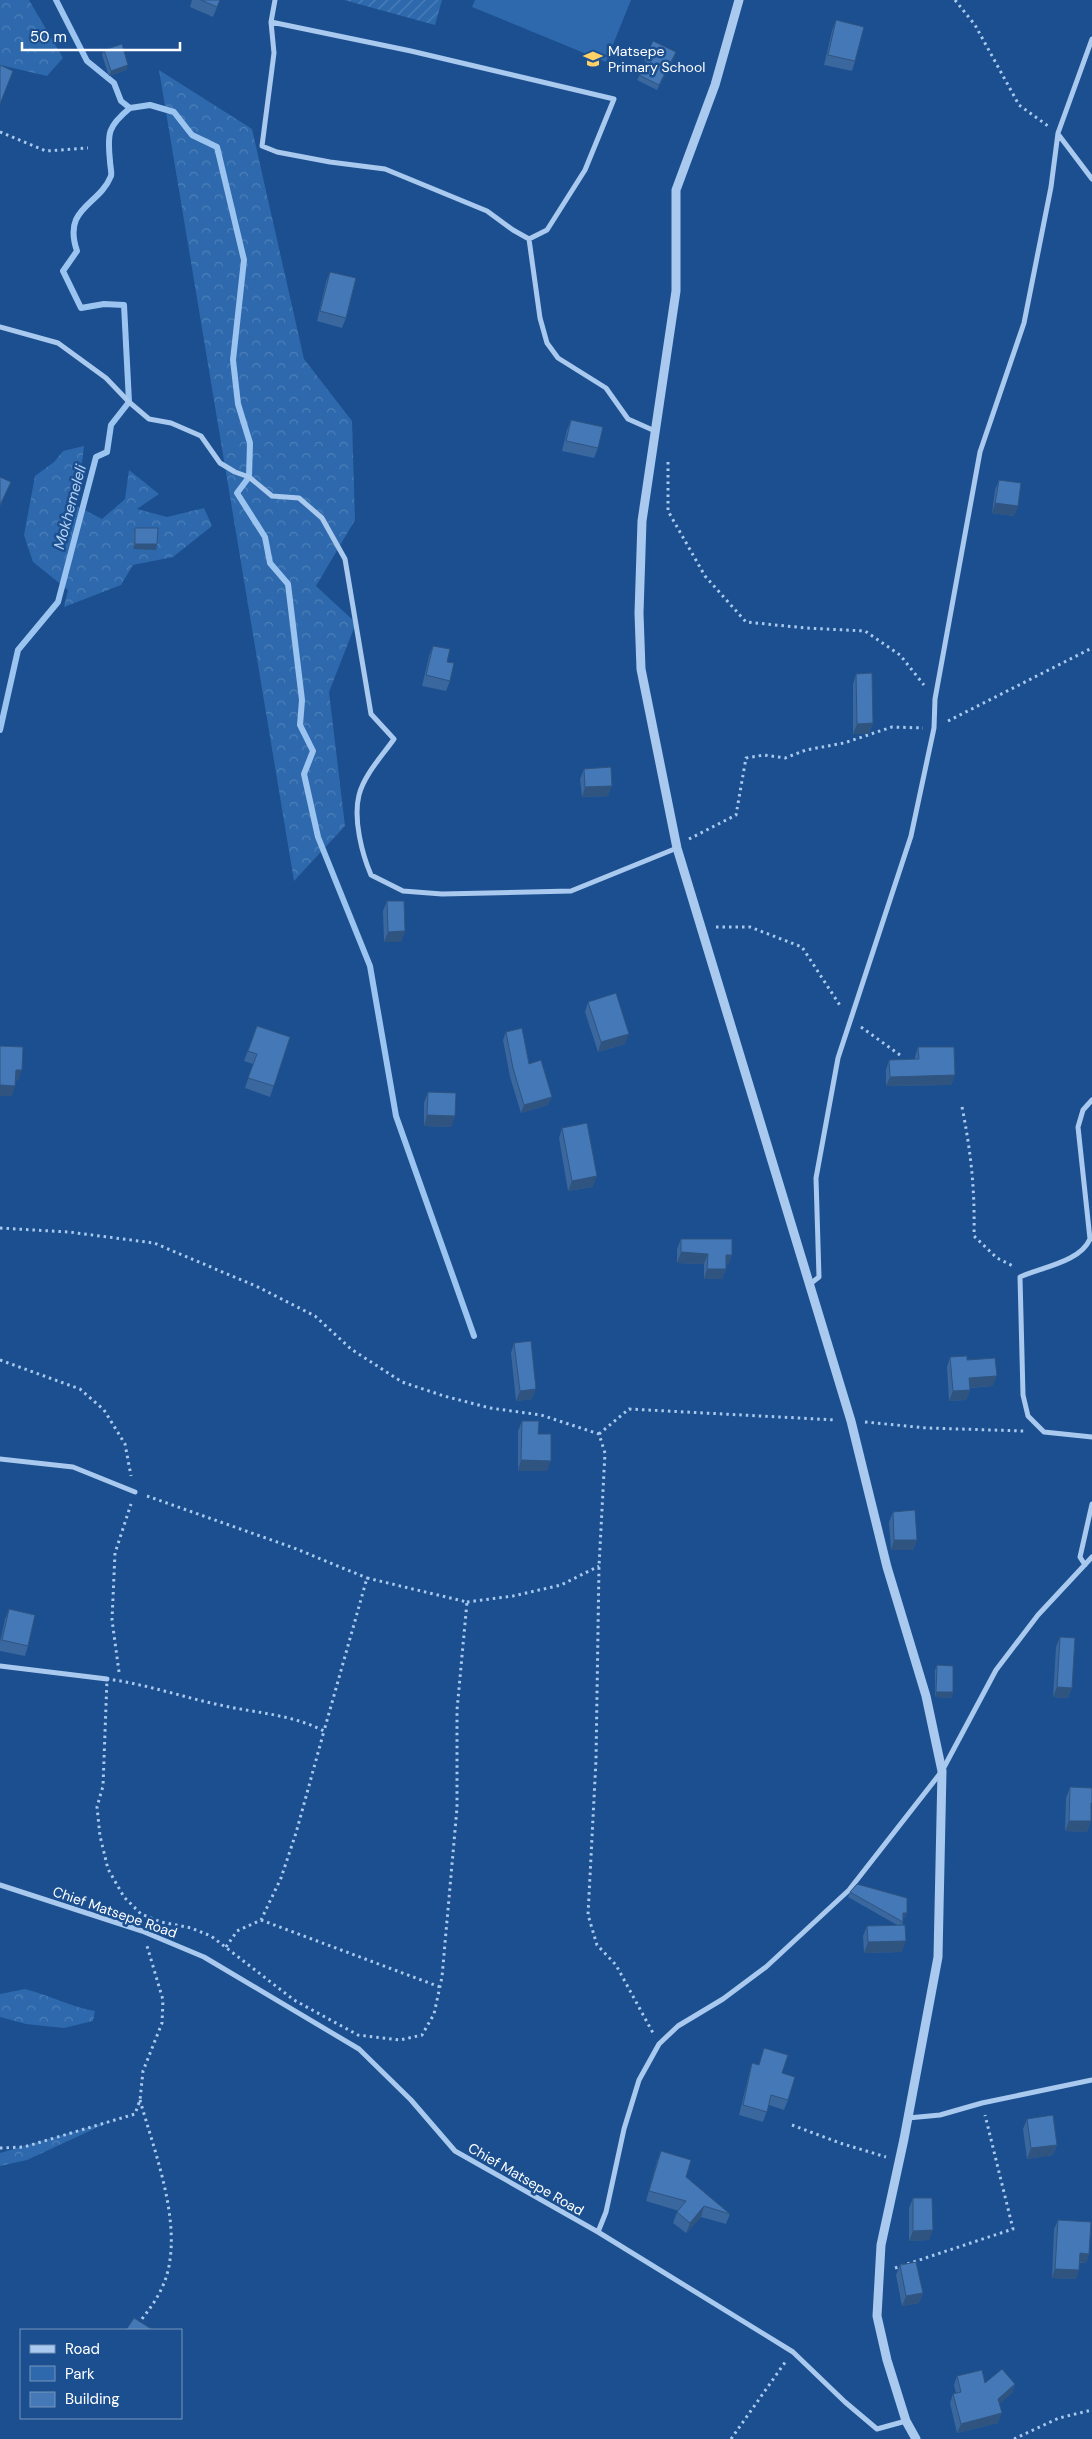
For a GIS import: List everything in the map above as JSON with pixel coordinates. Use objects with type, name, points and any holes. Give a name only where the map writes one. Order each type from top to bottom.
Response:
[{"type":"street","points":[[275,0],[271,22],[274,53],[262,146],[277,152],[330,162],[385,169],[487,211],[512,230],[529,239]]},
{"type":"street","points":[[739,0],[715,85],[676,190],[676,291],[642,521],[639,613],[641,660],[677,848],[851,1421],[888,1567],[926,1696],[942,1771],[938,1957],[908,2118],[881,2245],[877,2316],[887,2360],[906,2421],[916,2439]]},
{"type":"street","points":[[271,22],[411,50],[614,99],[585,170],[547,230],[529,239]]},
{"type":"street","points":[[809,1284],[819,1277],[816,1178],[838,1058],[911,836],[934,728],[936,699],[980,452],[1024,323],[1051,187],[1058,133],[1092,39]]},
{"type":"street","points":[[1058,133],[1092,178]]},
{"type":"street","points":[[529,239],[540,318],[548,343],[558,358],[606,388],[628,418],[655,431]]},
{"type":"street","points":[[0,327],[58,343],[106,378],[128,402],[149,418],[171,423],[200,436],[220,463],[235,472],[249,477],[272,496],[299,498],[322,518],[346,559],[371,714],[394,739],[372,770],[359,795],[358,823],[362,854],[371,875],[403,892],[442,894],[571,891],[677,848]]},
{"type":"street","points":[[1092,1100],[1083,1110],[1078,1127],[1090,1239],[1087,1247],[1076,1255],[1020,1277],[1023,1395],[1028,1416],[1044,1432],[1092,1437]]},
{"type":"street","points":[[0,1459],[73,1467],[135,1492]]},
{"type":"street","points":[[1085,1566],[1080,1557],[1092,1504]]},
{"type":"street","points":[[598,2232],[606,2212],[624,2129],[639,2080],[659,2044],[678,2026],[723,1999],[766,1966],[849,1890],[942,1771],[996,1670],[1038,1615],[1092,1557]]},
{"type":"street","points":[[0,1666],[107,1679]]},
{"type":"street","name":"Chief Matsepe Road","points":[[0,1885],[142,1931],[204,1957],[359,2050],[411,2100],[454,2151],[598,2232],[793,2352],[845,2402],[878,2429],[906,2421]]},
{"type":"street","points":[[908,2118],[940,2115],[982,2103],[1092,2080]]},
{"type":"path","points":[[955,0],[975,25],[1019,105],[1058,133]]},
{"type":"path","points":[[0,132],[46,151],[88,148]]},
{"type":"path","points":[[668,453],[668,511],[705,576],[746,622],[865,631],[900,655],[936,699]]},
{"type":"path","points":[[677,848],[696,834],[736,815],[746,758],[764,754],[785,758],[806,750],[844,743],[892,727],[934,728],[1092,648]]},
{"type":"path","points":[[700,926],[750,927],[802,947],[850,1019],[900,1055]]},
{"type":"path","points":[[962,1107],[971,1153],[974,1236],[997,1258],[1014,1267],[1020,1277]]},
{"type":"path","points":[[0,1228],[69,1232],[154,1243],[258,1287],[315,1316],[351,1349],[402,1382],[444,1396],[490,1408],[541,1415],[599,1434]]},
{"type":"path","points":[[0,1360],[80,1390],[104,1410],[125,1444],[135,1492],[115,1553],[112,1620],[121,1680]]},
{"type":"path","points":[[599,1434],[629,1409],[851,1421],[927,1428],[1044,1432]]},
{"type":"path","points":[[599,1434],[605,1453],[600,1566],[596,1760],[588,1915],[597,1945],[616,1965],[659,2044]]},
{"type":"path","points":[[135,1492],[294,1548],[367,1578],[467,1602],[512,1596],[560,1585],[600,1566]]},
{"type":"path","points":[[226,1947],[237,1931],[261,1920],[281,1878],[296,1833],[367,1578]]},
{"type":"path","points":[[324,1731],[311,1724],[270,1713],[220,1705],[121,1680],[107,1679],[103,1786],[97,1807],[100,1836],[108,1869],[124,1896],[141,1914],[161,1922],[198,1930],[211,1936],[294,2000],[358,2035],[400,2040],[422,2035],[434,2014],[440,1988],[457,1808],[457,1710],[467,1602]]},
{"type":"path","points":[[261,1920],[440,1988]]},
{"type":"path","points":[[0,2148],[24,2147],[135,2114],[140,2100],[143,2071],[162,2023],[164,2000],[142,1931]]},
{"type":"path","points":[[140,2100],[165,2188],[170,2237],[169,2266],[162,2288],[153,2305],[141,2320]]},
{"type":"path","points":[[880,2272],[1013,2229],[982,2103]]},
{"type":"path","points":[[792,2125],[840,2143],[899,2161]]},
{"type":"path","points":[[731,2439],[793,2352]]},
{"type":"path","points":[[1014,2439],[1059,2418],[1092,2410]]},
{"type":"green space","points":[[0,0],[29,0],[63,58],[47,76],[0,65]]},
{"type":"green space","points":[[344,0],[442,0],[435,25]]},
{"type":"green space","points":[[475,0],[631,0],[606,62],[472,7]]},
{"type":"green space","points":[[159,70],[252,129],[304,359],[352,421],[355,520],[316,586],[356,623],[329,692],[345,826],[294,881]]},
{"type":"green space","points":[[84,446],[77,506],[102,519],[125,499],[129,470],[159,494],[137,509],[167,517],[204,508],[212,526],[173,557],[133,565],[121,585],[64,607],[68,590],[33,562],[24,535],[35,476],[54,462],[63,451]]},
{"type":"green space","points":[[25,1989],[77,2007],[95,2011],[93,2021],[64,2028],[26,2024],[0,2017],[0,1994]]},
{"type":"green space","points":[[111,2121],[27,2160],[0,2166],[0,2153]]},
{"type":"building","points":[[201,0],[220,0],[217,7]]},
{"type":"building","points":[[836,20],[864,27],[855,61],[828,55]]},
{"type":"building","points":[[653,41],[676,52],[659,85],[639,75],[649,57],[646,56]]},
{"type":"building","points":[[122,44],[128,65],[111,71],[104,50]]},
{"type":"building","points":[[0,65],[13,71],[0,104]]},
{"type":"building","points":[[330,272],[356,278],[346,318],[320,311]]},
{"type":"building","points":[[571,420],[603,427],[598,448],[566,441]]},
{"type":"building","points":[[0,477],[11,482],[0,505]]},
{"type":"building","points":[[999,480],[1021,483],[1018,506],[995,503]]},
{"type":"building","points":[[135,528],[158,528],[157,544],[135,544]]},
{"type":"building","points":[[433,646],[450,649],[447,662],[454,663],[450,681],[426,675]]},
{"type":"building","points":[[872,673],[873,723],[857,724],[856,674]]},
{"type":"building","points":[[611,767],[612,786],[585,787],[584,769]]},
{"type":"building","points":[[387,901],[404,901],[405,931],[388,932]]},
{"type":"building","points":[[616,993],[629,1034],[601,1042],[588,1002]]},
{"type":"building","points":[[257,1026],[290,1037],[274,1086],[248,1078],[257,1054],[248,1051]]},
{"type":"building","points":[[522,1028],[529,1064],[541,1060],[552,1097],[524,1105],[513,1068],[506,1032]]},
{"type":"building","points":[[0,1046],[23,1047],[22,1070],[16,1070],[15,1086],[0,1085]]},
{"type":"building","points":[[918,1047],[954,1047],[955,1075],[890,1077],[889,1060],[919,1059]]},
{"type":"building","points":[[428,1092],[456,1093],[455,1116],[427,1115]]},
{"type":"building","points":[[587,1123],[597,1176],[572,1181],[562,1128]]},
{"type":"building","points":[[681,1239],[732,1239],[732,1255],[726,1255],[726,1269],[707,1269],[708,1254],[681,1252]]},
{"type":"building","points":[[531,1341],[536,1389],[520,1391],[514,1343]]},
{"type":"building","points":[[967,1356],[967,1360],[995,1358],[997,1376],[969,1378],[970,1390],[953,1391],[950,1357]]},
{"type":"building","points":[[522,1421],[539,1421],[538,1434],[551,1434],[551,1461],[521,1460]]},
{"type":"building","points":[[915,1510],[917,1540],[894,1540],[893,1512]]},
{"type":"building","points":[[9,1609],[35,1615],[28,1646],[2,1640]]},
{"type":"building","points":[[1060,1637],[1075,1638],[1072,1688],[1057,1687]]},
{"type":"building","points":[[937,1665],[953,1666],[953,1692],[936,1692]]},
{"type":"building","points":[[1070,1787],[1092,1788],[1091,1821],[1069,1821]]},
{"type":"building","points":[[857,1884],[907,1898],[907,1913],[903,1913],[903,1922],[850,1892]]},
{"type":"building","points":[[905,1925],[906,1941],[868,1942],[867,1926]]},
{"type":"building","points":[[764,2048],[788,2055],[782,2073],[795,2077],[788,2100],[771,2095],[767,2112],[743,2105],[752,2063],[759,2065]]},
{"type":"building","points":[[1053,2115],[1057,2145],[1031,2148],[1027,2119]]},
{"type":"building","points":[[661,2151],[691,2160],[686,2177],[730,2214],[704,2206],[690,2223],[677,2212],[686,2201],[649,2191]]},
{"type":"building","points":[[913,2198],[932,2198],[933,2230],[913,2231]]},
{"type":"building","points":[[1058,2220],[1091,2222],[1089,2254],[1080,2253],[1079,2270],[1055,2269]]},
{"type":"building","points":[[916,2262],[923,2293],[906,2296],[900,2265]]},
{"type":"building","points":[[134,2318],[151,2329],[127,2329]]},
{"type":"building","points":[[1002,2369],[1015,2384],[998,2399],[1002,2413],[961,2424],[953,2394],[961,2392],[957,2376],[982,2370],[985,2383]]},
{"type":"waterway","name":"Mokhemeleli","points":[[0,730],[18,650],[58,602],[96,457],[107,452],[111,425],[129,402],[124,305],[104,304],[81,308],[63,271],[77,251],[74,225],[78,216],[99,194],[111,176],[109,137],[113,125],[130,108],[121,101],[114,83],[87,61],[56,0]]},
{"type":"waterway","points":[[130,108],[150,105],[174,112],[192,135],[217,147],[244,260],[233,360],[238,404],[250,443],[249,477],[237,493],[265,537],[270,563],[288,584],[302,700],[300,725],[313,751],[304,774],[318,837],[370,966],[396,1116],[474,1336]]},
{"type":"place","name":"Matsepe Primary School","points":[[593,59]]}]
